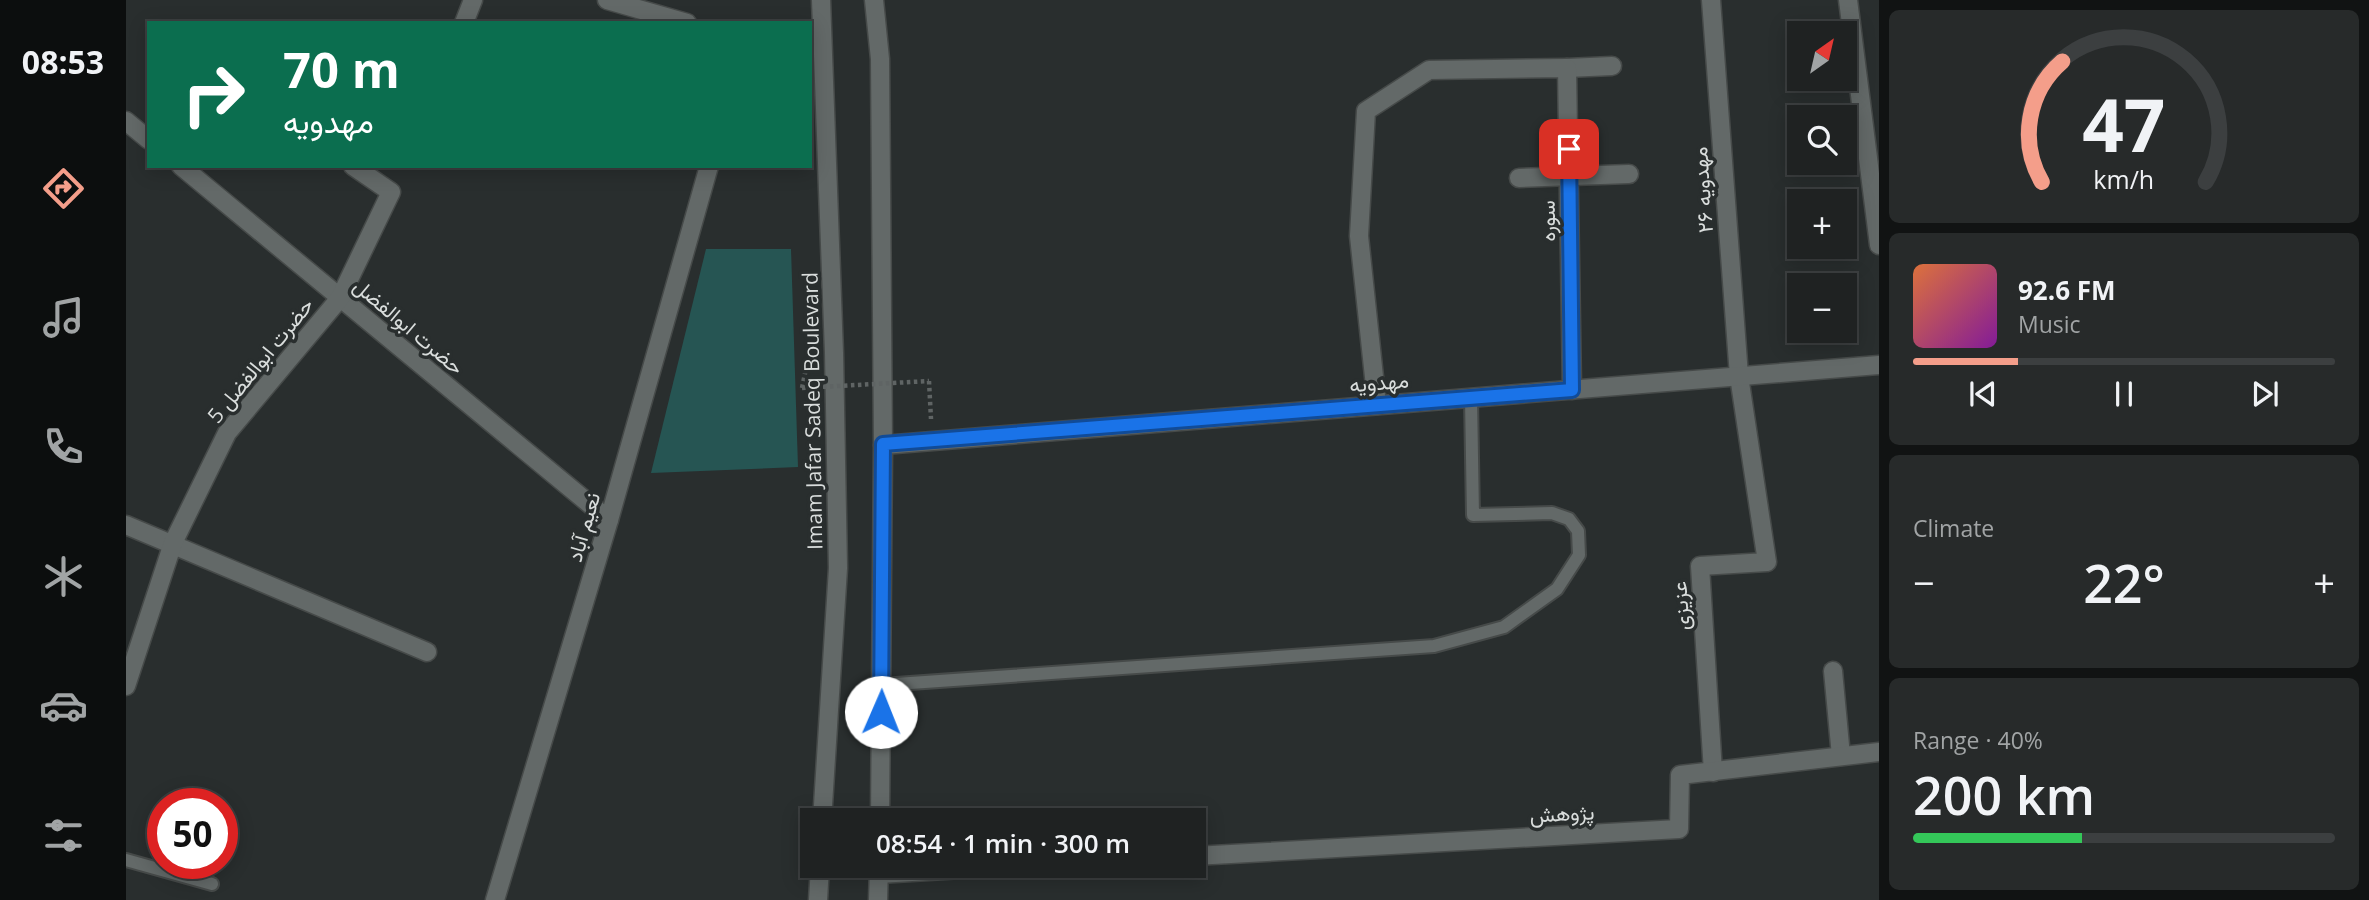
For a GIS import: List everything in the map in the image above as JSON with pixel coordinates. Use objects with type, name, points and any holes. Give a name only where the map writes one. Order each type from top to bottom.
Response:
[{"type":"street","points":[[465,21],[473,0]]},
{"type":"street","points":[[607,0],[680,21]]},
{"type":"street","name":"Imam Jafar Sadeq Boulevard","points":[[821,0],[817,25],[834,353],[838,568],[823,808]]},
{"type":"street","points":[[874,0],[880,59],[883,444],[880,808]]},
{"type":"street","name":"مهدویه ۲۶","points":[[1712,0],[1738,376]]},
{"type":"street","points":[[1848,0],[1879,245]]},
{"type":"street","points":[[1377,405],[1359,236],[1366,111],[1429,70],[1612,66]]},
{"type":"street","name":"سوره","points":[[1567,68],[1572,390]]},
{"type":"street","points":[[126,121],[147,138]]},
{"type":"street","name":"حضرت ابوالفضل","points":[[183,168],[609,520]]},
{"type":"street","name":"حضرت ابوالفضل 5","points":[[126,686],[173,543],[227,433],[340,298],[391,192],[356,168]]},
{"type":"street","name":"نعیم آباد","points":[[495,900],[609,520],[708,168]]},
{"type":"street","points":[[1519,178],[1629,174]]},
{"type":"street","name":"مهدویه","points":[[883,444],[1879,365]]},
{"type":"street","name":"عزیزی","points":[[1713,772],[1700,566],[1767,562],[1738,376]]},
{"type":"street","points":[[126,525],[427,652]]},
{"type":"street","points":[[1833,671],[1841,756]]},
{"type":"street","name":"پژوهش","points":[[1206,855],[1679,829],[1680,775],[1879,752]]},
{"type":"street","points":[[818,900],[819,878]]},
{"type":"street","points":[[878,900],[879,878]]},
{"type":"lane","points":[[882,685],[1434,646],[1504,627],[1557,589],[1579,555],[1578,531],[1569,519],[1552,513],[1473,515],[1471,398]]},
{"type":"lane","points":[[126,860],[212,884]]},
{"type":"path","points":[[809,354],[802,388],[929,381],[931,422]]},
{"type":"building","points":[[706,249],[791,249],[798,467],[651,473]]},
{"type":"route","points":[[881,712],[883,444],[1572,390],[1569,149]]}]
